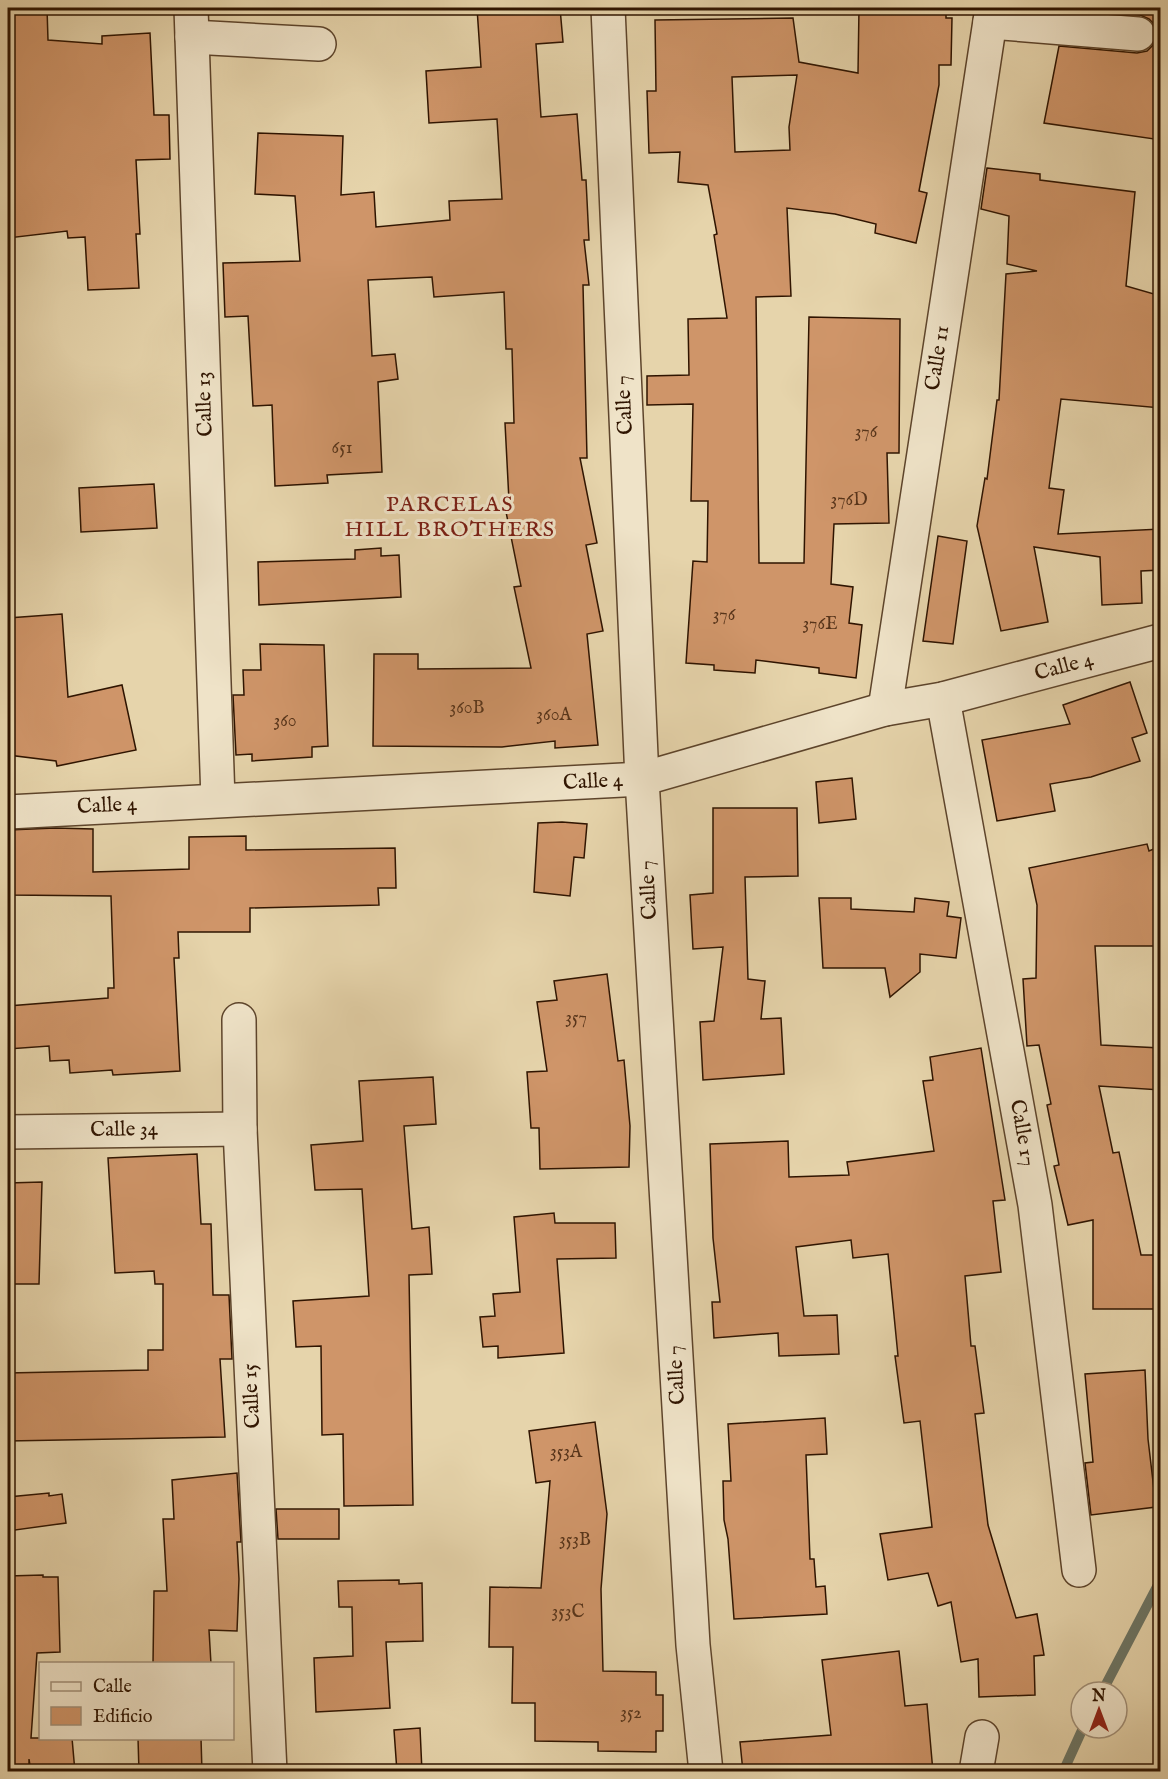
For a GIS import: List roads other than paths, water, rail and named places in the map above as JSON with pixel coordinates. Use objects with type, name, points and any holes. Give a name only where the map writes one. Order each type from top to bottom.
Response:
[{"type":"street","name":"Calle 7","points":[[608,8],[642,779],[693,1645],[706,1772]]},
{"type":"street","points":[[991,15],[1138,34]]},
{"type":"street","name":"Calle 11","points":[[885,709],[991,15]]},
{"type":"street","points":[[192,22],[319,44]]},
{"type":"street","name":"Calle 13","points":[[192,22],[218,800]]},
{"type":"street","name":"Calle 4","points":[[8,812],[642,779],[885,709],[944,699],[1161,641]]},
{"type":"street","name":"Calle 17","points":[[944,699],[1035,1205],[1079,1570]]},
{"type":"street","name":"Calle 15","points":[[239,1020],[240,1129],[270,1772]]},
{"type":"street","name":"Calle 34","points":[[8,1132],[240,1129]]},
{"type":"street","points":[[976,1772],[982,1737]]},
{"type":"waterway","points":[[1108,1680],[1160,1581]]},
{"type":"waterway","points":[[1063,1772],[1078,1740]]},
{"type":"district","name":"PARCELAS HILL BROTHERS","points":[[450,518]]}]
